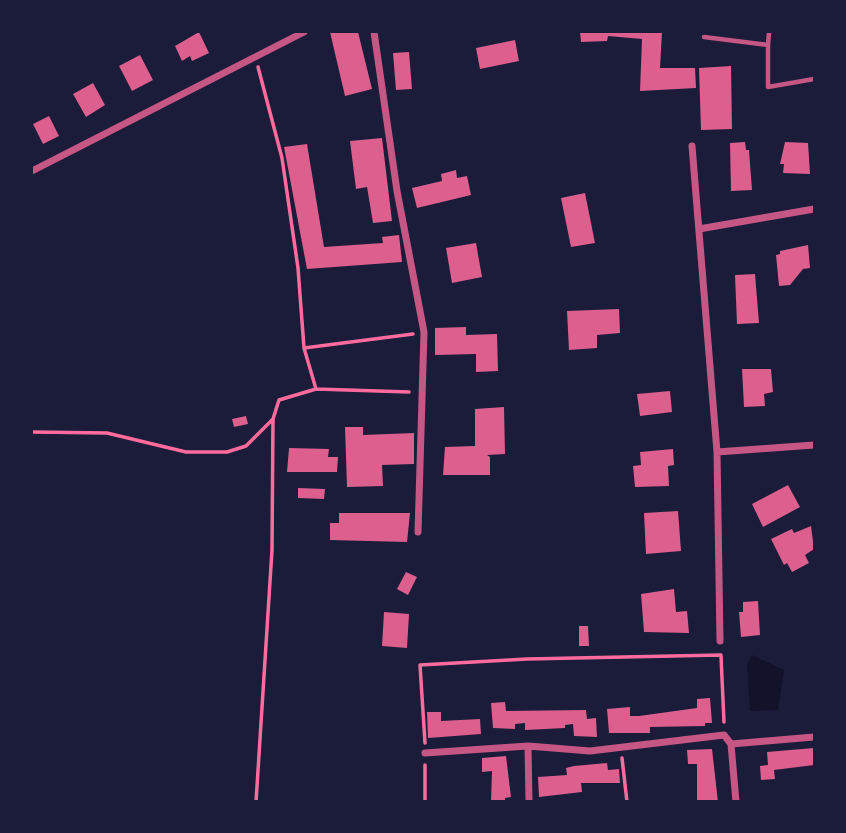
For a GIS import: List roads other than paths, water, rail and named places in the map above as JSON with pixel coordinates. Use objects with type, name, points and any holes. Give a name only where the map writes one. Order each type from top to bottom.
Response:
[{"type":"street","points":[[32,172],[304,32]]},
{"type":"street","points":[[374,32],[397,191],[424,332],[418,532]]},
{"type":"street","points":[[692,146],[717,452],[720,641]]},
{"type":"street","points":[[699,229],[814,209]]},
{"type":"street","points":[[717,452],[814,445]]},
{"type":"street","points":[[425,753],[528,746],[590,751],[724,735],[731,744],[736,802]]},
{"type":"street","points":[[731,744],[814,737]]},
{"type":"street","points":[[528,746],[529,802]]},
{"type":"lane","points":[[769,32],[768,87],[814,79]]},
{"type":"lane","points":[[704,37],[768,45]]}]
